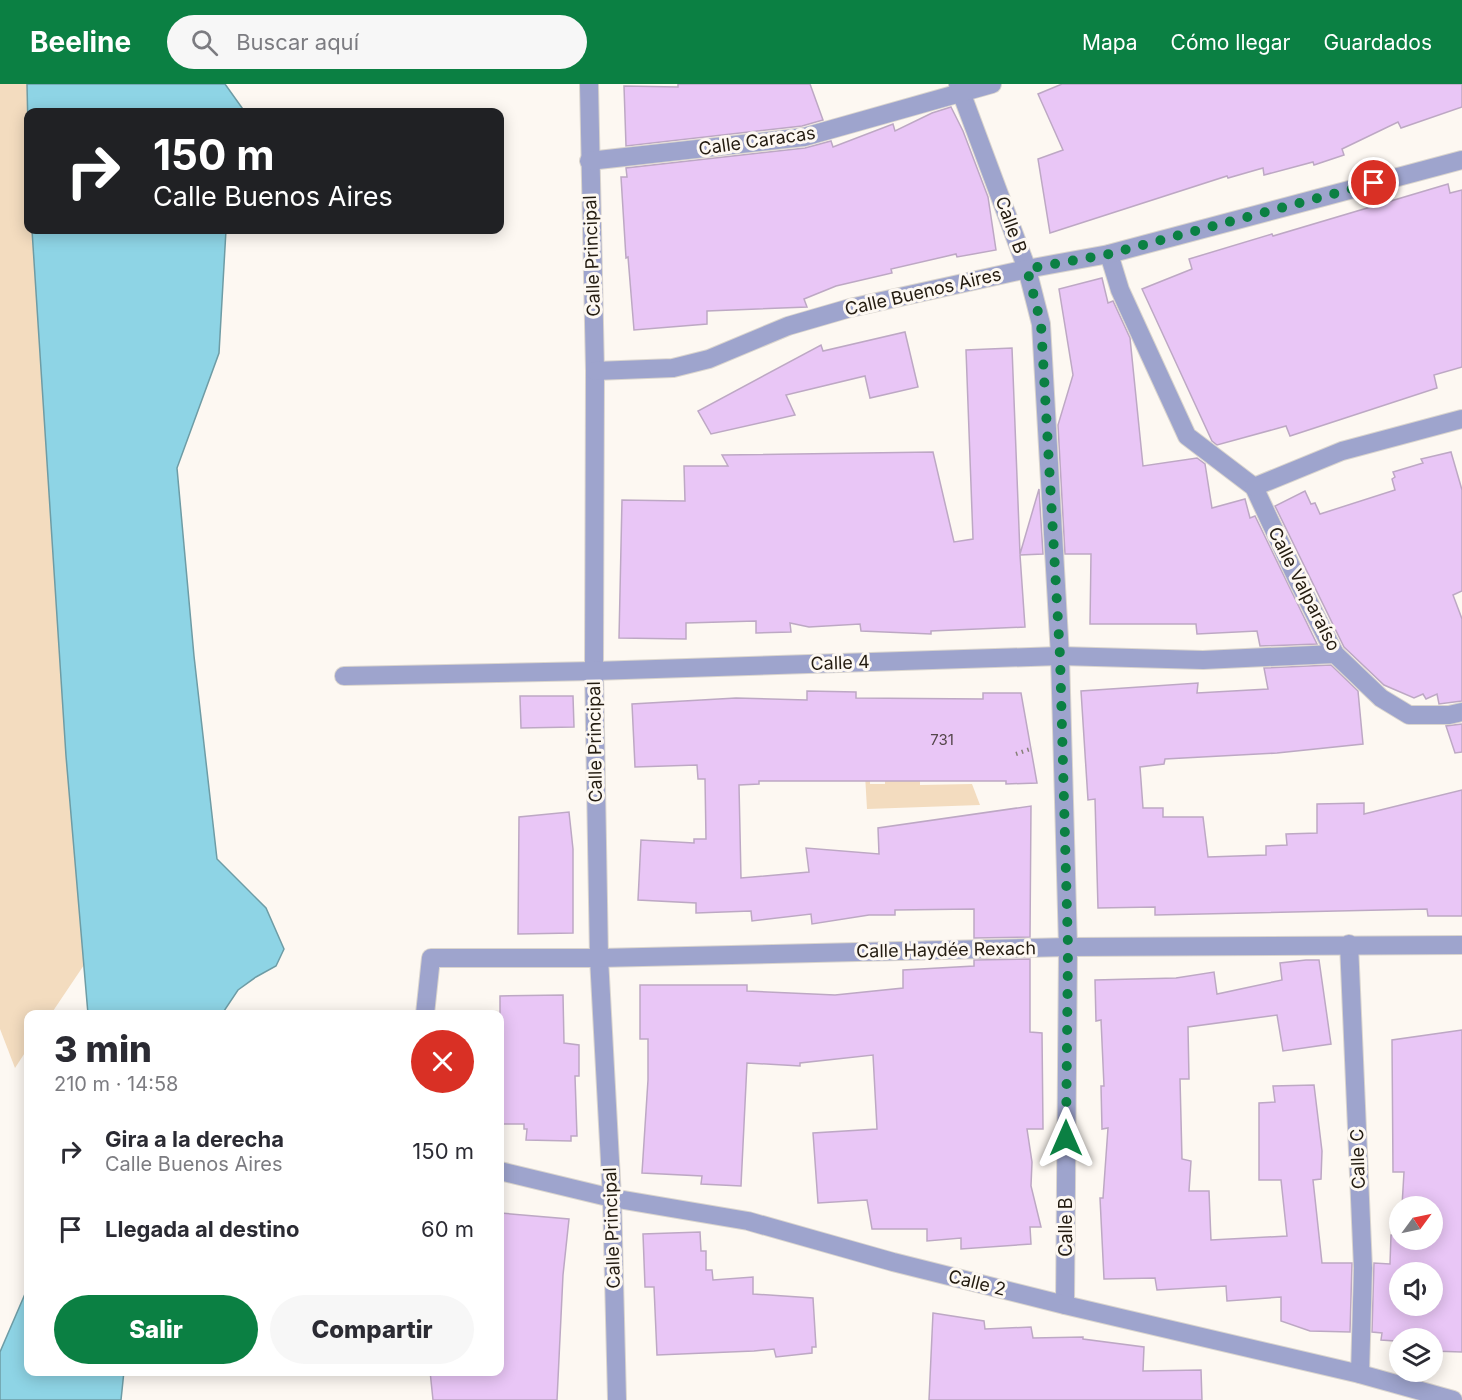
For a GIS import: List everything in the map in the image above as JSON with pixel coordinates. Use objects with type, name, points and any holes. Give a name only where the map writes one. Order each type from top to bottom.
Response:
[{"type":"street","name":"Calle Principal","points":[[589,84],[595,372],[594,671],[599,958],[612,1198],[616,1400]]},
{"type":"street","name":"Calle Caracas","points":[[589,161],[804,137],[960,88],[992,84]]},
{"type":"street","name":"Calle B","points":[[960,88],[1027,269],[1041,324],[1060,656],[1068,947],[1065,1305]]},
{"type":"street","name":"Calle Buenos Aires","points":[[595,372],[673,368],[709,359],[788,326],[850,308],[1027,269],[1109,254],[1462,160]]},
{"type":"street","points":[[1109,254],[1120,290],[1187,436],[1254,487],[1342,451],[1462,419]]},
{"type":"street","name":"Calle Valparaíso","points":[[1254,487],[1335,654],[1381,698],[1409,715],[1449,715],[1462,712]]},
{"type":"street","name":"Calle 4","points":[[344,676],[594,671],[1060,656],[1203,660],[1335,654]]},
{"type":"street","name":"Calle C","points":[[1349,944],[1363,1268],[1360,1374]]},
{"type":"street","name":"Calle Haydée Rexach","points":[[425,1010],[431,958],[599,958],[1068,947],[1462,945]]},
{"type":"street","name":"Calle 2","points":[[504,1173],[612,1198],[748,1221],[893,1262],[1360,1374],[1453,1400]]},
{"type":"path","points":[[1017,754],[1040,746]]},
{"type":"shaded area","points":[[0,84],[27,84],[27,108],[24,108],[24,234],[32,234],[63,708],[84,965],[54,1010],[24,1010],[24,1054],[15,1068],[0,1029]]},
{"type":"shaded area","points":[[864,757],[870,768],[870,784],[885,784],[885,780],[920,778],[920,785],[972,784],[980,805],[867,809]]},
{"type":"water","points":[[27,84],[225,84],[242,108],[28,108]]},
{"type":"water","points":[[32,234],[226,234],[219,353],[177,468],[194,656],[217,859],[266,908],[284,949],[276,966],[238,990],[225,1010],[88,1010],[66,756]]},
{"type":"water","points":[[24,1296],[24,1376],[123,1376],[121,1400],[0,1400],[0,1352]]},
{"type":"building","points":[[678,84],[810,84],[823,120],[802,126],[626,146],[624,86],[678,87]]},
{"type":"building","points":[[1062,84],[1462,84],[1462,107],[1401,128],[1398,122],[1342,149],[1344,155],[1314,165],[1313,162],[1264,175],[1263,168],[1228,178],[1227,176],[1050,233],[1038,159],[1063,150],[1038,94]]},
{"type":"building","points":[[951,107],[963,131],[988,197],[996,250],[957,257],[956,254],[891,269],[892,273],[836,286],[804,299],[807,307],[707,311],[707,324],[634,330],[628,257],[626,258],[621,177],[627,177],[626,168],[805,148],[831,141],[833,147],[893,124],[895,131],[932,113]]},
{"type":"building","points":[[1448,184],[1450,193],[1462,190],[1462,367],[1434,375],[1437,388],[1290,436],[1286,426],[1217,445],[1212,441],[1142,289],[1192,269],[1189,259]]},
{"type":"building","points":[[1102,278],[1108,303],[1113,301],[1130,338],[1143,466],[1197,458],[1205,464],[1212,508],[1245,499],[1250,518],[1255,516],[1317,644],[1260,646],[1257,631],[1197,634],[1196,624],[1090,624],[1091,554],[1065,554],[1058,425],[1073,375],[1059,289]]},
{"type":"building","points":[[905,332],[918,387],[870,398],[865,376],[786,395],[795,415],[711,434],[698,411],[821,345],[823,351]]},
{"type":"building","points":[[1012,348],[1020,554],[1039,489],[1043,554],[1020,555],[1025,627],[931,631],[931,634],[861,631],[860,624],[809,627],[790,623],[791,632],[756,633],[756,621],[686,623],[686,639],[619,638],[622,500],[685,501],[684,466],[728,466],[722,455],[933,452],[954,542],[973,539],[966,350]]},
{"type":"building","points":[[1451,452],[1462,490],[1462,591],[1453,595],[1462,619],[1462,701],[1439,704],[1437,694],[1426,699],[1423,694],[1414,698],[1384,685],[1344,647],[1275,506],[1305,491],[1311,504],[1315,503],[1320,514],[1395,490],[1393,472],[1423,463],[1421,459]]},
{"type":"building","points":[[1331,665],[1358,691],[1363,744],[1277,753],[1165,759],[1164,764],[1140,767],[1143,808],[1163,808],[1163,817],[1203,817],[1208,857],[1266,855],[1266,846],[1287,845],[1286,834],[1317,833],[1317,804],[1364,803],[1364,814],[1462,790],[1462,916],[1428,916],[1427,909],[1155,915],[1155,907],[1098,908],[1095,799],[1088,800],[1081,691],[1198,683],[1197,693],[1268,689],[1264,668]]},
{"type":"building","points":[[807,691],[856,692],[856,698],[983,699],[983,693],[1021,693],[1037,783],[759,781],[759,784],[739,785],[741,878],[809,872],[806,848],[879,854],[878,828],[1031,806],[1030,937],[974,938],[974,909],[895,910],[895,915],[869,915],[812,924],[811,914],[752,921],[751,911],[696,913],[696,903],[638,900],[641,840],[694,843],[694,839],[706,839],[705,779],[698,779],[697,765],[635,767],[632,704],[736,698],[807,700]]},
{"type":"building","points":[[520,696],[573,696],[574,727],[521,728]]},
{"type":"building","points":[[1462,724],[1462,752],[1455,753],[1446,726]]},
{"type":"building","points":[[569,812],[573,849],[573,933],[518,934],[519,817]]},
{"type":"building","points":[[1030,959],[1030,1032],[1042,1033],[1043,1129],[1027,1129],[1032,1162],[1031,1186],[1041,1227],[1030,1227],[1031,1244],[961,1249],[961,1238],[927,1241],[927,1229],[872,1229],[867,1200],[818,1203],[813,1133],[877,1129],[873,1055],[800,1063],[800,1066],[747,1063],[741,1186],[701,1184],[702,1176],[642,1173],[648,1080],[648,1039],[640,1039],[640,985],[747,985],[747,991],[835,995],[903,988],[903,970],[974,966],[974,960]]},
{"type":"building","points":[[1319,960],[1331,1044],[1283,1051],[1277,1015],[1188,1027],[1189,1079],[1180,1079],[1182,1159],[1191,1161],[1189,1191],[1209,1191],[1211,1240],[1287,1236],[1281,1180],[1259,1180],[1259,1103],[1275,1102],[1273,1086],[1314,1085],[1322,1151],[1321,1179],[1313,1180],[1322,1263],[1352,1263],[1350,1332],[1310,1331],[1281,1321],[1281,1297],[1227,1301],[1226,1286],[1157,1290],[1155,1278],[1104,1279],[1100,1198],[1103,1198],[1108,1128],[1102,1129],[1101,1086],[1104,1086],[1101,1020],[1096,1021],[1095,980],[1176,978],[1214,972],[1217,994],[1282,980],[1280,963]]},
{"type":"building","points":[[563,995],[564,1043],[579,1045],[579,1076],[575,1076],[577,1136],[571,1136],[571,1141],[526,1140],[527,1129],[524,1129],[524,1124],[504,1124],[504,1010],[500,1010],[500,996]]},
{"type":"building","points":[[1462,1030],[1462,1352],[1443,1351],[1443,1328],[1389,1328],[1389,1341],[1381,1340],[1382,1333],[1372,1332],[1374,1263],[1389,1264],[1389,1316],[1443,1316],[1443,1262],[1390,1262],[1390,1250],[1443,1250],[1443,1196],[1403,1196],[1404,1172],[1393,1172],[1392,1040]]},
{"type":"building","points":[[504,1213],[569,1219],[563,1275],[557,1400],[433,1400],[431,1376],[504,1376]]},
{"type":"building","points":[[700,1232],[701,1251],[706,1251],[706,1270],[712,1270],[713,1280],[753,1277],[753,1294],[813,1298],[816,1347],[812,1347],[812,1353],[776,1357],[774,1349],[657,1355],[654,1287],[645,1287],[643,1234]]},
{"type":"building","points":[[933,1313],[984,1321],[985,1329],[1031,1327],[1033,1338],[1083,1337],[1083,1339],[1144,1347],[1143,1371],[1201,1370],[1202,1400],[929,1400]]},
{"type":"route","points":[[1066,1138],[1068,947],[1060,656],[1041,324],[1027,269],[1109,254],[1374,183]]}]
